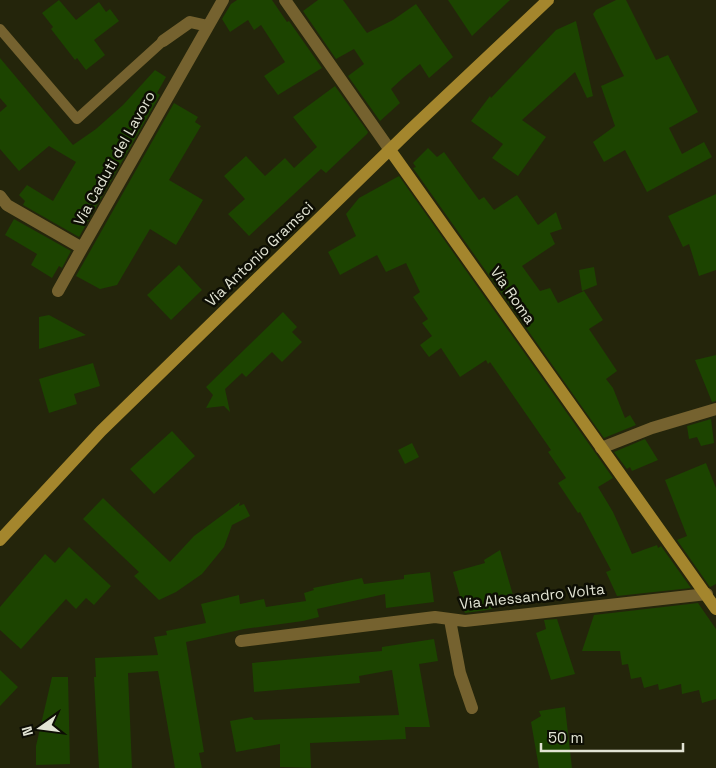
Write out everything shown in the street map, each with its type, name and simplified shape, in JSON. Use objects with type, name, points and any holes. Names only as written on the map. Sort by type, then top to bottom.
[{"type":"main road","name":"Via Antonio Gramsci","points":[[2,536],[101,431],[390,150],[548,0]]},
{"type":"main road","name":"Via Roma","points":[[390,150],[716,609]]},
{"type":"street","name":"Via Caduti del Lavoro","points":[[0,196],[7,205],[82,248],[223,0]]},
{"type":"street","name":"Via Roma","points":[[285,0],[390,150]]},
{"type":"street","points":[[163,41],[190,22],[208,26]]},
{"type":"street","points":[[58,291],[82,248]]},
{"type":"street","points":[[601,448],[652,428],[716,409]]},
{"type":"street","name":"Via Alessandro Volta","points":[[241,641],[435,617],[465,621],[706,594]]},
{"type":"street","points":[[450,620],[460,673],[472,708]]},
{"type":"lane","points":[[0,29],[77,119],[163,41]]},
{"type":"building","points":[[59,0],[76,20],[99,2],[106,12],[110,9],[119,21],[94,40],[105,55],[86,70],[77,58],[75,60],[51,29],[53,27],[42,13]]},
{"type":"building","points":[[237,0],[272,0],[322,68],[278,95],[264,76],[285,62],[261,25],[254,30],[248,20],[230,32],[222,19],[231,4]]},
{"type":"building","points":[[318,0],[343,0],[367,33],[393,20],[416,4],[453,57],[429,78],[420,64],[404,77],[391,89],[400,103],[380,121],[348,76],[364,64],[354,49],[336,59],[303,11]]},
{"type":"building","points":[[448,0],[510,0],[472,36]]},
{"type":"building","points":[[616,0],[626,0],[656,60],[668,55],[698,112],[669,128],[682,154],[704,142],[712,157],[647,192],[625,150],[604,162],[593,142],[615,126],[601,86],[624,76],[593,14],[596,10]]},
{"type":"building","points":[[576,21],[593,96],[587,98],[575,72],[522,120],[546,137],[518,176],[492,158],[503,144],[471,121],[490,96],[491,98],[556,30]]},
{"type":"building","points":[[0,58],[73,145],[96,129],[123,105],[155,70],[166,77],[157,93],[160,95],[79,237],[23,205],[25,201],[19,195],[27,185],[53,201],[76,162],[49,146],[19,171],[0,149],[0,112],[7,106],[0,98]]},
{"type":"building","points":[[335,86],[368,132],[367,134],[326,173],[321,169],[249,236],[228,214],[245,199],[224,176],[246,156],[265,176],[285,158],[294,168],[317,147],[293,117]]},
{"type":"building","points":[[174,103],[198,117],[195,122],[201,126],[169,180],[203,200],[176,245],[150,229],[117,285],[100,289],[76,276]]},
{"type":"building","points":[[428,148],[437,157],[444,152],[479,200],[484,197],[494,210],[517,195],[538,225],[556,212],[562,229],[550,233],[555,244],[522,266],[540,291],[550,288],[558,303],[584,291],[603,320],[589,329],[617,371],[606,379],[613,388],[625,418],[630,415],[636,425],[604,438],[413,168],[416,167],[413,163]]},
{"type":"building","points":[[399,176],[613,478],[598,487],[613,512],[632,554],[657,545],[658,548],[661,546],[691,588],[617,596],[606,572],[611,570],[580,512],[578,513],[558,483],[566,478],[548,452],[551,450],[490,362],[488,364],[486,360],[460,377],[441,348],[429,357],[420,345],[432,336],[422,323],[428,319],[413,297],[420,292],[406,263],[386,272],[377,255],[340,275],[328,252],[356,236],[346,214],[359,198]]},
{"type":"building","points":[[716,194],[716,270],[699,276],[689,244],[683,247],[668,216]]},
{"type":"building","points":[[14,219],[71,251],[62,268],[59,266],[52,278],[31,265],[37,254],[5,235]]},
{"type":"building","points":[[179,265],[202,290],[171,320],[147,295]]},
{"type":"building","points":[[594,267],[597,285],[582,291],[579,270]]},
{"type":"building","points":[[283,312],[297,327],[292,332],[302,342],[282,362],[272,352],[246,377],[242,373],[225,389],[230,412],[224,406],[206,408],[213,395],[206,387]]},
{"type":"building","points":[[49,315],[86,335],[39,349],[39,317]]},
{"type":"building","points":[[716,355],[716,401],[712,402],[695,360]]},
{"type":"building","points":[[93,363],[100,386],[74,394],[77,404],[49,413],[39,379]]},
{"type":"building","points":[[711,419],[714,443],[701,446],[697,437],[689,439],[687,426]]},
{"type":"building","points":[[172,431],[195,456],[154,494],[130,469]]},
{"type":"building","points":[[645,439],[658,460],[632,471],[630,467],[627,469],[614,452]]},
{"type":"building","points":[[412,443],[419,457],[405,464],[398,450]]},
{"type":"building","points":[[706,463],[716,488],[716,584],[710,587],[677,540],[687,536],[665,480]]},
{"type":"building","points":[[103,498],[170,562],[194,536],[240,502],[239,506],[244,504],[250,516],[232,525],[224,547],[202,574],[176,592],[159,600],[134,576],[139,572],[83,519]]},
{"type":"building","points":[[69,547],[111,586],[94,605],[86,598],[76,609],[66,599],[21,649],[0,630],[0,607],[45,554],[55,563]]},
{"type":"building","points":[[500,550],[515,602],[487,610],[465,613],[453,572],[485,563],[484,560]]},
{"type":"building","points":[[430,572],[434,602],[386,608],[385,594],[317,609],[319,617],[303,621],[244,629],[186,642],[204,752],[199,753],[202,768],[175,768],[158,671],[128,673],[132,768],[99,768],[94,677],[96,677],[95,658],[158,655],[154,637],[167,635],[166,631],[206,623],[201,604],[239,595],[240,604],[264,599],[266,607],[306,601],[304,593],[314,590],[313,588],[362,578],[364,584],[404,579],[404,575]]},
{"type":"building","points":[[698,603],[716,629],[716,699],[702,703],[699,690],[682,694],[681,684],[659,690],[658,684],[644,688],[641,677],[631,679],[628,664],[622,665],[620,651],[582,651],[594,615]]},
{"type":"building","points":[[557,619],[575,674],[551,680],[536,633],[546,629],[544,620]]},
{"type":"building","points":[[434,639],[438,661],[419,664],[430,727],[405,727],[406,739],[310,743],[311,768],[280,767],[280,744],[236,752],[230,721],[252,717],[254,720],[399,715],[392,670],[359,676],[360,683],[254,692],[252,663],[382,651],[382,647]]},
{"type":"building","points":[[0,670],[18,687],[0,706]]},
{"type":"building","points":[[52,677],[68,677],[70,764],[36,765],[36,746]]},
{"type":"building","points":[[565,707],[572,768],[539,768],[531,722],[541,716],[539,711]]}]
